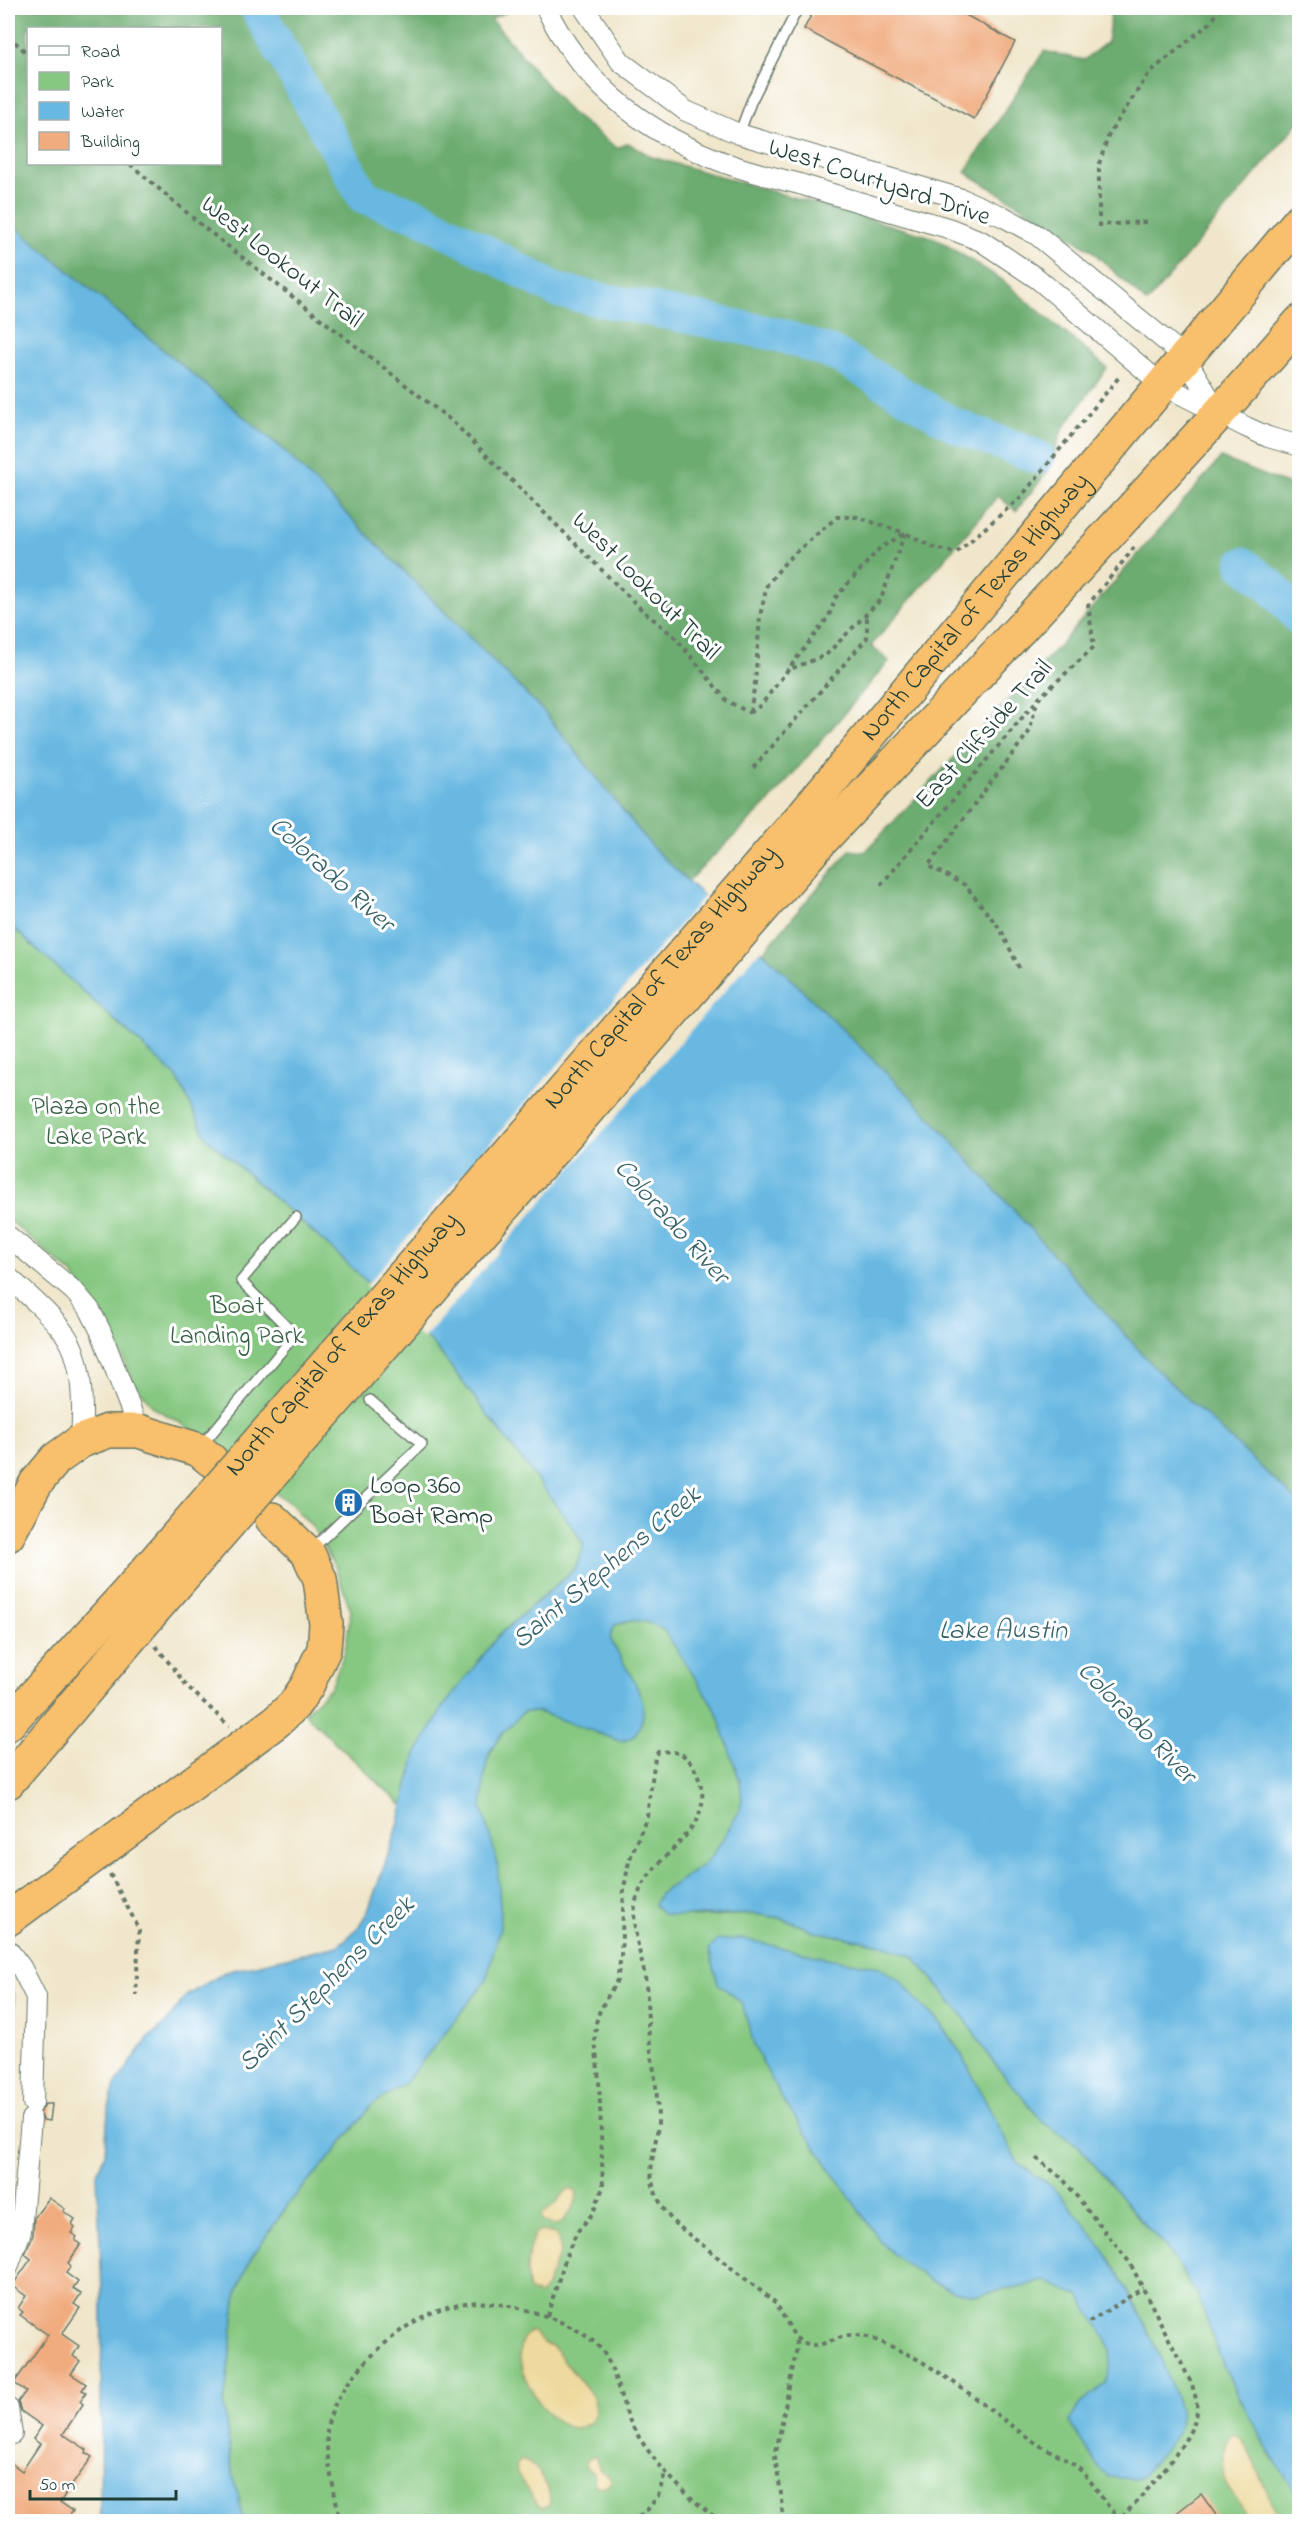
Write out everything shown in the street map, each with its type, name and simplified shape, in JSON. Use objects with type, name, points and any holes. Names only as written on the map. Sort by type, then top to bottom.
[{"type":"highway","name":"North Capital of Texas Highway","points":[[8,1782],[142,1607],[809,831],[1161,384],[1299,220]]},
{"type":"highway","name":"North Capital of Texas Highway","points":[[809,831],[1219,414],[1299,322]]},
{"type":"highway","points":[[8,1535],[36,1483],[56,1460],[81,1441],[108,1431],[139,1431],[205,1455]]},
{"type":"highway","points":[[8,1919],[246,1743],[294,1705],[307,1686],[324,1648],[326,1624],[320,1579],[308,1553],[272,1519]]},
{"type":"highway","name":"North Capital of Texas Highway","points":[[8,1724],[142,1607]]},
{"type":"street","name":"West Courtyard Drive","points":[[546,8],[557,31],[588,72],[623,108],[668,138],[729,164],[948,228],[981,241],[1038,279],[1161,384],[1219,414]]},
{"type":"street","name":"West Courtyard Drive","points":[[584,8],[621,62],[686,111],[739,134],[962,198],[1004,217],[1036,236],[1184,356],[1219,414]]},
{"type":"street","points":[[729,164],[739,134]]},
{"type":"street","points":[[1219,414],[1268,437],[1299,446]]},
{"type":"street","points":[[8,1236],[74,1291],[90,1310],[101,1332],[139,1431]]},
{"type":"street","points":[[8,1277],[50,1317],[67,1337],[80,1375],[81,1441]]},
{"type":"street","points":[[8,1950],[21,1967],[36,1998],[32,2111],[21,2231],[8,2267]]},
{"type":"street","points":[[8,2408],[12,2434]]},
{"type":"lane","points":[[739,134],[751,102],[798,8]]},
{"type":"lane","points":[[205,1455],[295,1335],[241,1281],[296,1217]]},
{"type":"lane","points":[[308,1553],[422,1444],[370,1400]]},
{"type":"path","points":[[1146,222],[1099,225],[1099,164],[1110,134],[1149,73],[1210,23],[1221,8]]},
{"type":"path","points":[[8,36],[27,53]]},
{"type":"path","name":"West Lookout Trail","points":[[131,165],[206,229],[453,422],[643,611],[675,637],[727,701],[750,713]]},
{"type":"path","points":[[750,713],[755,683],[760,616],[767,585],[788,559],[837,517],[857,517],[905,533],[935,548],[956,554],[1020,498],[1119,377]]},
{"type":"path","points":[[750,713],[760,705],[829,616],[836,597],[857,572],[880,548],[905,533]]},
{"type":"path","points":[[788,670],[826,655],[881,599],[905,533]]},
{"type":"path","name":"East Clifside Trail","points":[[881,885],[1038,699],[1094,647],[1088,605]]},
{"type":"path","points":[[753,768],[867,638],[867,613]]},
{"type":"path","points":[[1018,968],[1001,930],[965,885],[928,866],[1029,732],[1038,699]]},
{"type":"path","points":[[142,1607],[157,1648],[187,1686],[246,1743]]},
{"type":"path","points":[[547,2316],[568,2251],[578,2231],[593,2212],[603,2187],[596,2023],[600,2010],[617,1980],[621,1957],[624,1888],[629,1861],[647,1816],[655,1758],[658,1752],[675,1751],[682,1753],[691,1761],[696,1771],[704,1795],[703,1808],[688,1834],[663,1858],[645,1882],[639,1894],[634,1916],[645,1979],[656,2090],[658,2123],[652,2161],[652,2181],[658,2197],[673,2222],[776,2303],[795,2337],[797,2347],[775,2457],[783,2506],[781,2522]]},
{"type":"path","points":[[99,1852],[139,1929],[136,1995]]},
{"type":"path","points":[[795,2337],[800,2341],[816,2344],[829,2343],[849,2335],[867,2337],[894,2348],[943,2374],[1032,2441],[1056,2452],[1078,2468],[1123,2520],[1191,2432],[1197,2410],[1192,2384],[1130,2263],[1062,2178],[1036,2158]]},
{"type":"path","points":[[1089,2322],[1143,2288]]},
{"type":"path","points":[[340,2522],[327,2431],[333,2410],[363,2364],[408,2325],[444,2307],[469,2302],[547,2316],[587,2335],[605,2355],[630,2422],[650,2452],[706,2512],[723,2522]]},
{"type":"path","points":[[632,2522],[648,2509],[658,2496],[666,2471]]},
{"type":"green space","points":[[8,8],[515,8],[491,19],[570,112],[617,148],[628,143],[652,157],[935,238],[1001,279],[1107,368],[1062,430],[1049,470],[1016,511],[998,496],[871,646],[889,661],[768,803],[688,881],[653,848],[544,712],[279,446],[8,221]]},
{"type":"green space","points":[[1094,8],[1299,8],[1299,122],[1147,303],[1090,249],[965,172],[1044,51],[1084,60],[1107,42],[1111,15]]},
{"type":"green space","points":[[1221,458],[1299,489],[1299,1503],[1154,1367],[921,1107],[763,952],[850,850],[865,852],[1059,646]]},
{"type":"green space","name":"Boat Landing Park","points":[[8,923],[177,1077],[207,1138],[334,1251],[436,1347],[573,1527],[584,1545],[576,1567],[498,1636],[408,1787],[403,1806],[304,1713],[331,1687],[345,1651],[351,1611],[335,1566],[313,1528],[292,1505],[184,1425],[154,1408],[133,1381],[109,1325],[73,1275],[8,1219]]},
{"type":"green space","points":[[636,1620],[654,1624],[665,1631],[717,1710],[740,1781],[742,1799],[739,1812],[714,1853],[703,1865],[660,1894],[692,1917],[755,1914],[781,1918],[815,1931],[886,1946],[913,1956],[962,2014],[990,2058],[1043,2122],[1079,2146],[1141,2221],[1165,2246],[1198,2295],[1224,2368],[1261,2438],[1300,2499],[1299,2522],[244,2522],[231,2464],[224,2406],[237,2291],[251,2258],[289,2203],[328,2160],[372,2105],[405,2083],[480,1809],[486,1765],[499,1737],[519,1714],[532,1712],[556,1717],[625,1741],[610,1637],[615,1625]]},
{"type":"green space","points":[[8,1984],[14,1994],[13,2086],[8,2091]]},
{"type":"sand","points":[[567,2190],[574,2190],[577,2194],[572,2209],[563,2221],[554,2225],[542,2221],[541,2214],[555,2204]]},
{"type":"sand","points":[[540,2231],[556,2234],[559,2239],[560,2252],[544,2291],[539,2295],[529,2291],[527,2269],[532,2239],[535,2233]]},
{"type":"sand","points":[[530,2331],[533,2331],[543,2343],[552,2346],[593,2397],[596,2409],[591,2422],[576,2428],[563,2424],[539,2402],[523,2370],[520,2355],[522,2341]]},
{"type":"sand","points":[[1233,2434],[1241,2438],[1246,2446],[1281,2521],[1248,2521],[1244,2510],[1229,2490],[1223,2466],[1226,2444]]},
{"type":"sand","points":[[595,2456],[600,2470],[610,2477],[611,2482],[605,2486],[595,2485],[593,2473],[585,2467],[588,2459]]},
{"type":"sand","points":[[521,2460],[527,2462],[543,2478],[549,2493],[549,2506],[542,2508],[539,2506],[522,2482],[515,2466]]},
{"type":"water","name":"Lake Austin","points":[[8,221],[279,446],[544,712],[653,848],[921,1107],[1154,1367],[1299,1503],[1299,2499],[1261,2438],[1224,2368],[1198,2295],[1165,2246],[1141,2221],[1079,2146],[1043,2122],[990,2058],[962,2014],[913,1956],[886,1946],[815,1931],[781,1918],[755,1914],[678,1916],[662,1914],[654,1905],[660,1894],[703,1865],[714,1853],[739,1812],[742,1799],[740,1781],[716,1710],[665,1631],[653,1624],[635,1620],[615,1625],[610,1637],[640,1695],[643,1707],[642,1719],[637,1731],[629,1739],[617,1740],[539,1712],[523,1712],[501,1735],[490,1751],[485,1771],[482,1808],[497,1860],[500,1905],[500,1928],[486,1981],[405,2083],[372,2105],[328,2160],[289,2203],[251,2258],[237,2291],[224,2406],[231,2464],[244,2521],[100,2521],[102,2292],[97,2174],[105,2154],[108,2111],[115,2085],[147,2040],[166,2023],[186,1996],[225,1972],[338,1946],[357,1929],[368,1911],[396,1833],[416,1754],[444,1706],[498,1636],[576,1568],[584,1545],[573,1527],[436,1347],[334,1251],[207,1138],[177,1077],[8,923]]},
{"type":"water","points":[[744,1939],[879,1967],[900,1980],[923,2007],[936,2018],[962,2055],[1017,2161],[1057,2192],[1091,2232],[1133,2300],[1156,2348],[1177,2399],[1180,2422],[1173,2439],[1142,2476],[1136,2479],[1108,2477],[1092,2458],[1069,2422],[1079,2405],[1106,2383],[1111,2365],[1110,2349],[1104,2335],[1080,2296],[1045,2281],[979,2295],[955,2292],[931,2281],[895,2256],[880,2241],[781,2097],[755,2048],[742,2003],[718,1983],[709,1949],[718,1940]]},
{"type":"pier","points":[[706,894],[763,947],[423,1339],[366,1286]]},
{"type":"building","points":[[815,8],[953,8],[1015,42],[974,119],[804,29]]},
{"type":"building","points":[[45,2104],[52,2104],[50,2121],[43,2120],[40,2112]]},
{"type":"building","points":[[49,2198],[75,2219],[72,2224],[75,2227],[71,2233],[81,2244],[68,2263],[71,2266],[66,2273],[78,2282],[73,2289],[81,2294],[74,2304],[80,2308],[62,2334],[79,2346],[73,2356],[80,2361],[71,2374],[86,2384],[82,2390],[86,2392],[80,2401],[83,2404],[63,2434],[87,2450],[86,2453],[92,2457],[60,2502],[73,2511],[65,2522],[8,2522],[8,2461],[22,2471],[40,2444],[33,2439],[42,2426],[21,2411],[18,2402],[26,2391],[14,2383],[48,2335],[20,2315],[23,2312],[18,2308],[26,2296],[12,2286],[31,2259],[25,2254],[33,2235],[34,2218]]},
{"type":"building","points":[[1201,2494],[1221,2522],[1165,2522]]},
{"type":"waterway","points":[[257,8],[364,197],[419,216],[558,291],[780,335],[837,355],[956,426],[1038,457]]},
{"type":"waterway","points":[[1243,564],[1270,585],[1300,619]]},
{"type":"place","name":"Loop 360 Boat Ramp","points":[[349,1502]]},
{"type":"water label","name":"Colorado River","points":[[331,875]]},
{"type":"water label","name":"Colorado River","points":[[671,1222]]},
{"type":"water label","name":"Saint Stephens Creek","points":[[607,1568]]},
{"type":"water label","name":"Colorado River","points":[[1136,1723]]},
{"type":"water label","name":"Saint Stephens Creek","points":[[327,1985]]},
{"type":"park label","name":"Plaza on the Lake Park","points":[[96,1123]]}]
